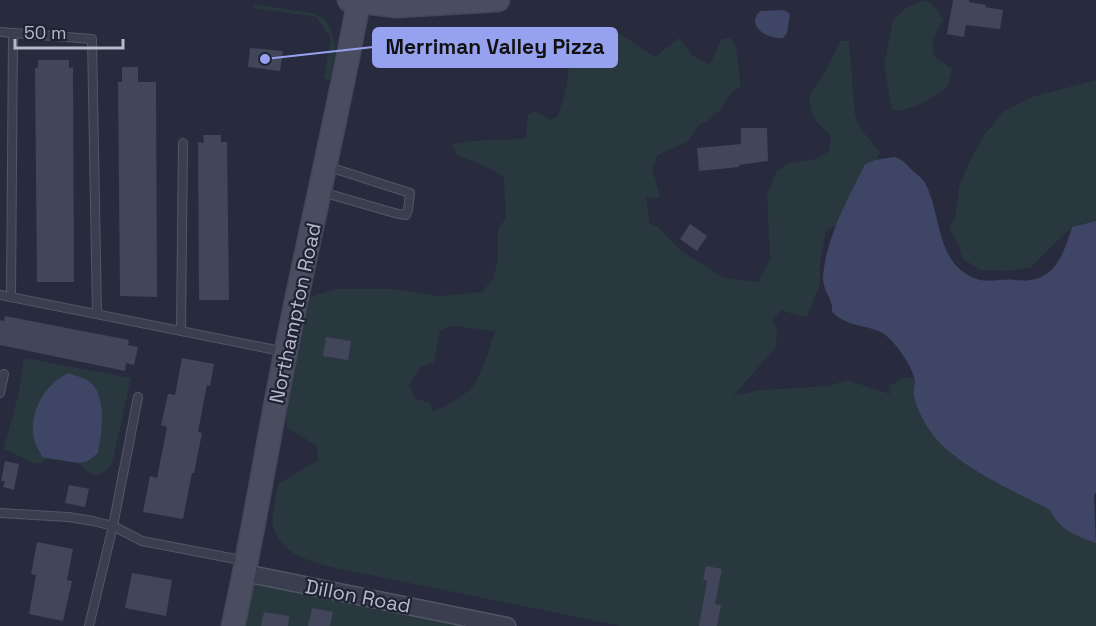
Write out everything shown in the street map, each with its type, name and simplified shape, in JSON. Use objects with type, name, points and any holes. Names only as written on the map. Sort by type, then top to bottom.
[{"type":"street","points":[[355,0],[396,6],[498,0]]},
{"type":"street","name":"Northampton Road","points":[[233,626],[286,352],[326,166],[355,0]]},
{"type":"street","name":"Dillon Road","points":[[246,567],[507,626]]},
{"type":"lane","points":[[0,32],[92,39],[97,314]]},
{"type":"lane","points":[[11,297],[13,33]]},
{"type":"lane","points":[[181,331],[183,143]]},
{"type":"lane","points":[[320,192],[398,214],[406,215],[408,210],[410,193],[326,166]]},
{"type":"lane","points":[[0,295],[286,352]]},
{"type":"lane","points":[[0,393],[3,374]]},
{"type":"lane","points":[[88,626],[113,526],[138,397]]},
{"type":"lane","points":[[0,513],[68,517],[113,526],[142,541],[246,567]]},
{"type":"shaded area","points":[[926,0],[936,8],[943,20],[934,37],[933,51],[934,56],[952,69],[947,87],[914,107],[892,110],[884,65],[893,20],[907,7]]},
{"type":"shaded area","points":[[253,4],[311,13],[324,18],[329,25],[336,46],[330,80],[324,77],[331,38],[316,17],[253,8]]},
{"type":"shaded area","points":[[566,26],[587,43],[616,31],[655,57],[679,38],[693,56],[710,64],[721,40],[730,39],[733,42],[737,53],[741,86],[731,93],[721,109],[709,120],[699,125],[687,142],[658,155],[652,168],[660,197],[646,198],[650,224],[658,227],[680,250],[724,278],[758,282],[770,259],[767,194],[777,171],[789,163],[816,159],[829,151],[831,136],[814,118],[809,96],[825,72],[840,41],[849,41],[855,115],[860,128],[880,152],[876,160],[865,164],[837,225],[826,230],[820,263],[820,284],[807,316],[781,310],[772,320],[777,332],[776,347],[733,396],[760,390],[829,386],[847,380],[890,394],[890,386],[902,378],[915,378],[914,396],[954,456],[1050,510],[1063,528],[1096,543],[1096,626],[621,626],[330,567],[313,562],[287,549],[276,534],[273,525],[278,484],[318,460],[317,446],[286,427],[288,398],[310,297],[337,289],[394,289],[438,296],[482,292],[493,279],[498,258],[498,229],[506,218],[504,178],[491,169],[457,155],[452,144],[526,138],[528,114],[535,111],[549,120],[558,116],[568,75],[565,45],[560,35]],"holes":[[[454,326],[495,331],[482,370],[466,392],[453,402],[433,411],[430,403],[414,398],[409,385],[421,367],[434,362],[440,330]]]},
{"type":"shaded area","points":[[1096,80],[1096,221],[1072,227],[1031,267],[1011,271],[980,270],[962,258],[957,242],[949,229],[956,214],[959,187],[984,135],[1004,111],[1032,97]]},
{"type":"shaded area","points":[[24,358],[131,378],[112,464],[103,473],[91,474],[78,463],[47,459],[41,464],[31,462],[4,449],[19,391]]},
{"type":"shaded area","points":[[245,573],[507,626],[233,626]]},
{"type":"water","points":[[784,10],[790,14],[787,33],[783,38],[771,37],[757,27],[755,22],[760,11]]},
{"type":"water","points":[[894,157],[904,162],[925,183],[941,236],[952,261],[961,271],[979,280],[1039,278],[1054,267],[1060,258],[1072,227],[1096,221],[1096,492],[1094,496],[1096,543],[1069,531],[1058,523],[1050,510],[980,473],[947,449],[934,436],[921,415],[914,393],[914,377],[897,346],[883,333],[846,322],[832,312],[823,277],[833,233],[865,164]]},
{"type":"water","points":[[69,373],[84,378],[96,389],[102,416],[98,453],[88,461],[78,463],[42,457],[33,429],[40,400],[53,384]]},
{"type":"building","points":[[953,0],[969,0],[969,2],[986,5],[985,7],[1003,10],[1000,29],[966,25],[964,37],[947,34]]},
{"type":"building","points":[[250,48],[283,51],[280,71],[248,67]]},
{"type":"building","points":[[38,60],[69,60],[69,68],[73,67],[74,282],[37,282],[35,68],[38,68]]},
{"type":"building","points":[[122,67],[138,67],[138,82],[156,82],[157,297],[120,296],[118,82],[122,82]]},
{"type":"building","points":[[741,128],[767,128],[768,161],[699,171],[697,148],[741,144]]},
{"type":"building","points":[[203,135],[221,135],[221,142],[227,142],[229,300],[199,300],[198,142],[204,143]]},
{"type":"building","points":[[690,224],[707,236],[697,251],[680,239]]},
{"type":"building","points":[[5,316],[129,340],[128,345],[138,347],[134,365],[126,363],[125,371],[0,345],[0,320],[4,321]]},
{"type":"building","points":[[326,337],[351,341],[348,360],[323,356]]},
{"type":"building","points":[[182,358],[214,364],[210,386],[207,385],[198,432],[202,433],[183,519],[143,512],[150,476],[157,478],[167,427],[161,425],[168,394],[175,395]]},
{"type":"building","points":[[5,461],[19,464],[14,490],[3,487],[5,481],[1,481]]},
{"type":"building","points":[[69,485],[89,489],[85,507],[65,503]]},
{"type":"building","points":[[37,542],[73,549],[67,580],[72,581],[63,621],[29,614],[36,575],[31,574]]},
{"type":"building","points":[[706,566],[722,569],[715,604],[721,605],[717,626],[699,626],[707,581],[703,580]]},
{"type":"building","points":[[132,573],[172,580],[166,616],[125,608]]},
{"type":"building","points":[[312,608],[333,612],[330,626],[308,626]]},
{"type":"building","points":[[264,612],[289,616],[288,626],[261,626]]},
{"type":"place","name":"Merriman Valley Pizza","points":[[265,59]]}]
